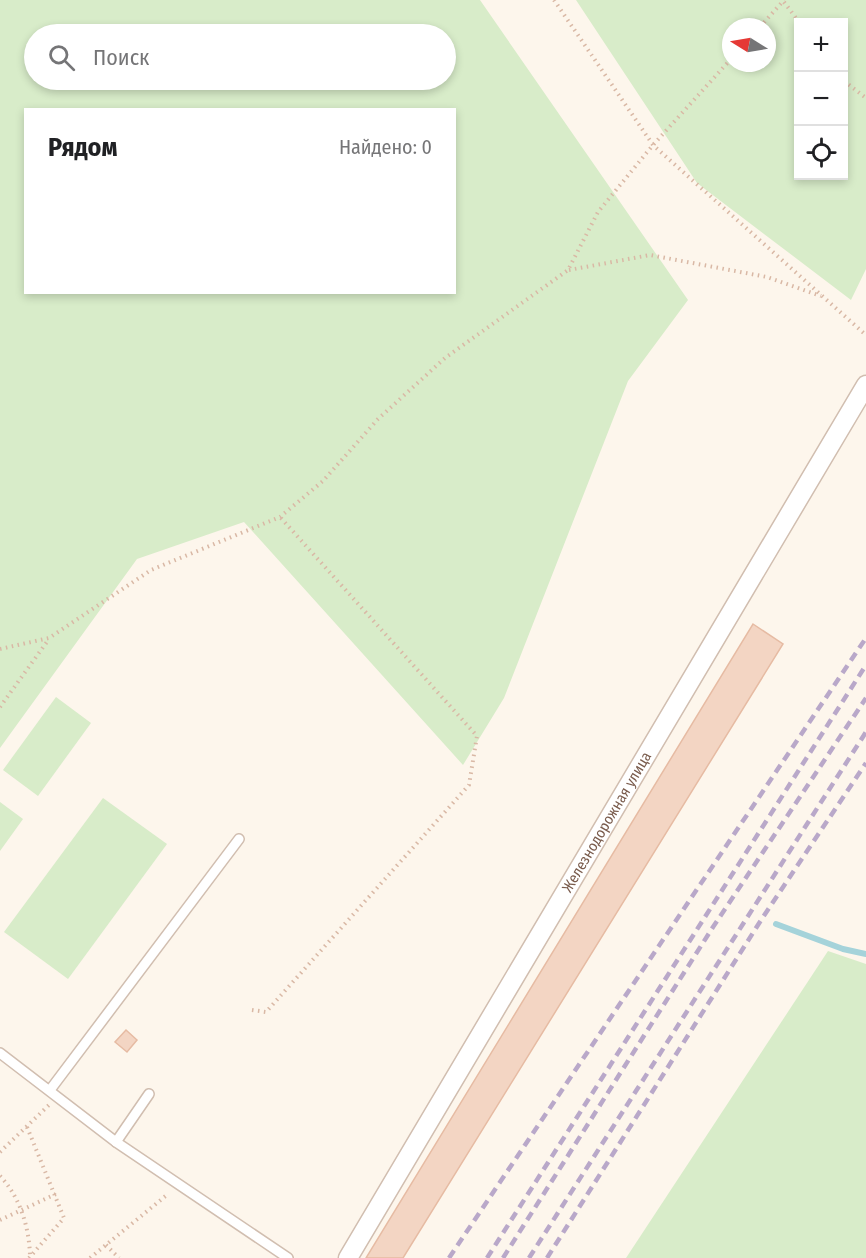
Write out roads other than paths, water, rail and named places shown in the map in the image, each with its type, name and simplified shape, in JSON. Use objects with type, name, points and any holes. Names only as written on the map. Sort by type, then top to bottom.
[{"type":"street","name":"Железнодорожная улица","points":[[348,1258],[866,385]]},
{"type":"lane","points":[[50,1090],[239,839]]},
{"type":"lane","points":[[0,1053],[116,1142],[288,1258]]},
{"type":"lane","points":[[116,1142],[149,1094]]},
{"type":"waterway","points":[[776,924],[843,949],[866,954]]},
{"type":"railway","points":[[449,1258],[866,638]]},
{"type":"railway","points":[[487,1258],[866,665]]},
{"type":"railway","points":[[503,1258],[713,927],[866,698]]},
{"type":"railway","points":[[529,1258],[866,732]]},
{"type":"railway","points":[[547,1258],[763,917],[866,763]]}]
